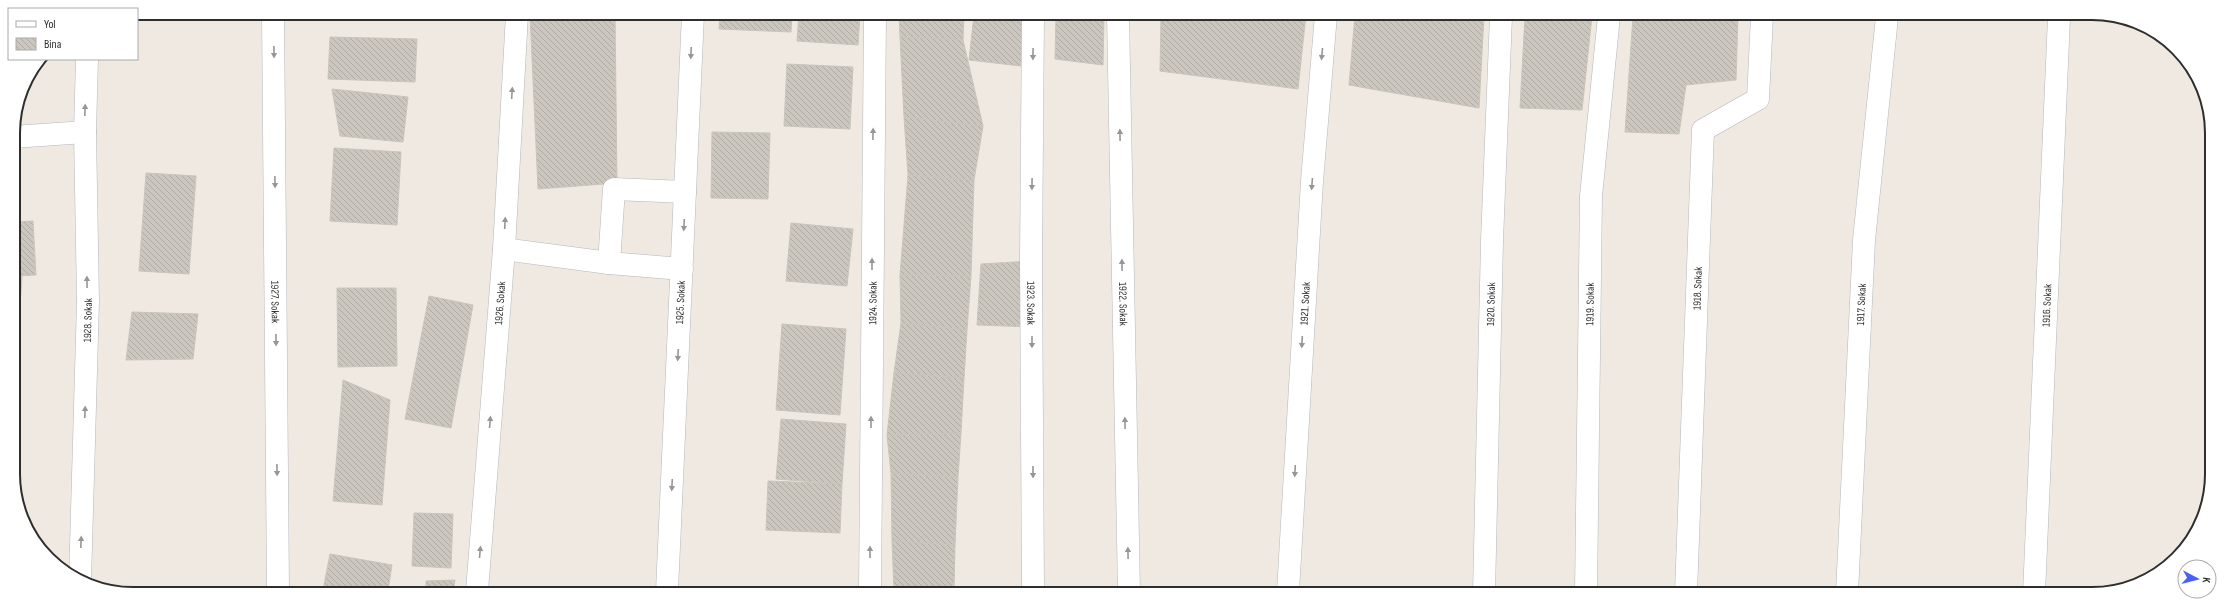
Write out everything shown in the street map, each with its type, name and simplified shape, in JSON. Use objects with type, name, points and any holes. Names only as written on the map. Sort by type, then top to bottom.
[{"type":"street","name":"1927. Sokak","points":[[273,20],[278,587]]},
{"type":"street","name":"1926. Sokak","points":[[477,587],[504,249],[517,20]]},
{"type":"street","name":"1925. Sokak","points":[[667,587],[693,20]]},
{"type":"street","name":"1924. Sokak","points":[[870,587],[875,20]]},
{"type":"street","name":"1923. Sokak","points":[[1033,20],[1031,261],[1034,587]]},
{"type":"street","name":"1922. Sokak","points":[[1118,20],[1129,587]]},
{"type":"street","name":"1921. Sokak","points":[[1288,587],[1312,181],[1326,20]]},
{"type":"street","name":"1920. Sokak","points":[[1484,587],[1492,241],[1501,20]]},
{"type":"street","name":"1919. Sokak","points":[[1586,587],[1591,196],[1609,20]]},
{"type":"street","name":"1918. Sokak","points":[[1686,587],[1703,130],[1758,99],[1762,20]]},
{"type":"street","name":"1917. Sokak","points":[[1847,587],[1864,240],[1887,20]]},
{"type":"street","name":"1916. Sokak","points":[[2034,587],[2059,20]]},
{"type":"street","name":"1928. Sokak","points":[[80,574],[88,301],[85,132],[87,60]]},
{"type":"street","points":[[20,137],[85,132]]},
{"type":"street","points":[[609,263],[614,189],[685,192]]},
{"type":"street","points":[[504,249],[609,263],[682,269]]},
{"type":"building","points":[[530,20],[615,20],[617,183],[538,189]]},
{"type":"building","points":[[720,20],[792,20],[791,32],[719,29]]},
{"type":"building","points":[[799,20],[860,20],[858,45],[797,41]]},
{"type":"building","points":[[899,20],[964,20],[963,40],[900,37]]},
{"type":"building","points":[[973,20],[1026,20],[1021,66],[969,60]]},
{"type":"building","points":[[1056,20],[1104,20],[1103,65],[1055,59]]},
{"type":"building","points":[[1161,20],[1305,20],[1298,89],[1160,71]]},
{"type":"building","points":[[1355,20],[1484,20],[1479,108],[1349,85]]},
{"type":"building","points":[[1525,20],[1592,20],[1582,110],[1520,108]]},
{"type":"building","points":[[1633,20],[1738,20],[1736,80],[1686,85],[1679,134],[1625,132]]},
{"type":"building","points":[[330,37],[417,39],[415,82],[328,79]]},
{"type":"building","points":[[900,37],[963,40],[983,126],[904,117]]},
{"type":"building","points":[[787,64],[853,67],[850,129],[784,126]]},
{"type":"building","points":[[332,89],[408,97],[403,142],[340,136]]},
{"type":"building","points":[[904,117],[983,126],[974,180],[908,175]]},
{"type":"building","points":[[712,132],[770,133],[768,199],[711,198]]},
{"type":"building","points":[[334,148],[401,152],[397,225],[330,221]]},
{"type":"building","points":[[146,173],[196,176],[189,274],[139,271]]},
{"type":"building","points":[[908,175],[974,180],[971,276],[900,275]]},
{"type":"building","points":[[33,221],[36,275],[20,276],[20,222]]},
{"type":"building","points":[[791,223],[853,229],[847,286],[786,281]]},
{"type":"building","points":[[1031,261],[1032,327],[977,325],[981,264]]},
{"type":"building","points":[[20,275],[22,275],[20,308]]},
{"type":"building","points":[[900,275],[971,276],[967,330],[901,323]]},
{"type":"building","points":[[337,288],[396,288],[397,366],[338,367]]},
{"type":"building","points":[[429,296],[473,305],[451,428],[405,419]]},
{"type":"building","points":[[132,312],[198,314],[193,359],[126,360]]},
{"type":"building","points":[[901,323],[967,330],[964,378],[894,373]]},
{"type":"building","points":[[782,324],[846,329],[840,415],[776,410]]},
{"type":"building","points":[[894,373],[964,378],[961,433],[887,435]]},
{"type":"building","points":[[343,380],[390,400],[382,505],[333,501]]},
{"type":"building","points":[[781,419],[846,424],[842,484],[776,479]]},
{"type":"building","points":[[961,433],[958,477],[891,473],[887,435]]},
{"type":"building","points":[[891,473],[958,477],[955,545],[892,541]]},
{"type":"building","points":[[768,481],[842,484],[840,533],[766,530]]},
{"type":"building","points":[[414,513],[453,514],[451,568],[412,566]]},
{"type":"building","points":[[892,541],[955,545],[954,587],[894,587]]},
{"type":"building","points":[[330,554],[392,565],[388,587],[324,587]]},
{"type":"building","points":[[455,580],[454,587],[426,587],[426,581]]}]
